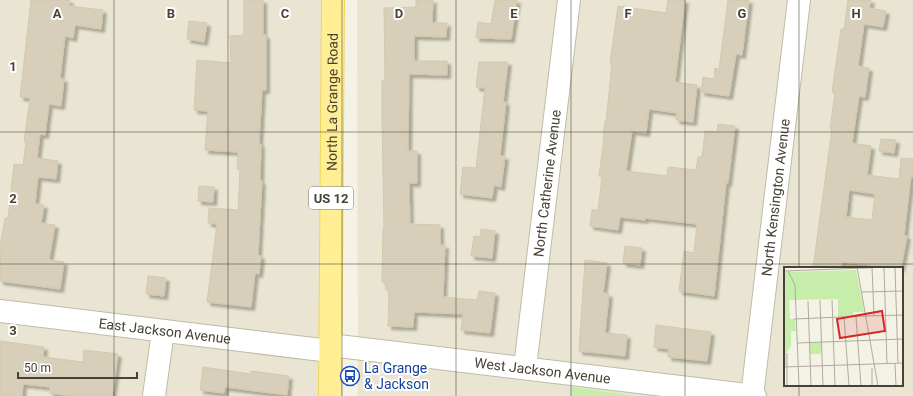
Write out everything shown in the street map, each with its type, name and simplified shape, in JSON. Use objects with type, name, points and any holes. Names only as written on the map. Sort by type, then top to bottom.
[{"type":"main road","name":"North La Grange Road","points":[[330,396],[333,0]]},
{"type":"street","name":"North Catherine Avenue","points":[[524,367],[569,0]]},
{"type":"street","name":"North Kensington Avenue","points":[[754,396],[799,0]]},
{"type":"street","name":"East Jackson Avenue","points":[[0,311],[163,331],[330,348]]},
{"type":"street","points":[[154,396],[163,331]]},
{"type":"street","name":"West Jackson Avenue","points":[[330,348],[524,367],[754,396]]},
{"type":"shaded area","points":[[0,0],[327,0],[326,396],[0,396]]},
{"type":"shaded area","points":[[357,0],[913,0],[913,396],[637,396],[573,387],[571,396],[358,396]]},
{"type":"green space","points":[[572,387],[637,396],[571,396]]},
{"type":"building","points":[[31,0],[70,0],[69,6],[103,10],[101,29],[75,25],[73,38],[65,36],[60,78],[64,79],[61,106],[49,104],[45,135],[40,134],[37,158],[58,161],[56,179],[38,177],[35,204],[44,205],[41,223],[55,225],[49,260],[64,262],[60,289],[0,281],[1,241],[5,218],[8,218],[14,164],[23,165],[26,142],[24,142],[30,98],[20,97]]},
{"type":"building","points":[[244,0],[263,0],[263,35],[266,35],[266,90],[262,90],[259,144],[261,144],[260,181],[262,181],[258,255],[261,256],[259,274],[255,273],[251,307],[207,302],[217,224],[208,223],[209,208],[238,210],[240,169],[237,169],[238,152],[205,150],[208,111],[194,110],[197,60],[231,63],[230,36],[244,35]]},
{"type":"building","points":[[416,0],[433,0],[432,23],[447,23],[446,37],[414,36],[414,61],[447,61],[447,75],[409,74],[408,151],[417,151],[417,183],[409,183],[410,224],[440,225],[440,245],[445,245],[443,297],[477,300],[479,291],[495,293],[490,333],[461,330],[463,314],[414,312],[413,327],[388,326],[389,290],[386,290],[386,282],[382,282],[384,229],[382,81],[385,81],[384,8],[416,7]]},
{"type":"building","points":[[495,0],[517,0],[511,39],[476,38],[478,22],[491,24]]},
{"type":"building","points":[[668,0],[685,0],[675,82],[697,85],[693,122],[676,120],[677,113],[649,109],[646,133],[632,131],[626,171],[667,176],[668,167],[696,170],[698,157],[702,157],[705,131],[717,132],[718,124],[735,126],[728,183],[726,183],[714,296],[679,291],[684,251],[694,253],[697,224],[645,218],[645,220],[620,217],[618,230],[590,226],[592,210],[598,210],[602,177],[599,176],[612,63],[610,63],[618,6],[666,13]]},
{"type":"building","points":[[728,0],[749,0],[742,55],[736,54],[729,96],[701,92],[703,77],[714,79],[715,68],[719,69]]},
{"type":"building","points":[[848,0],[871,0],[869,8],[886,11],[883,27],[864,24],[858,66],[869,68],[865,97],[859,96],[852,143],[871,146],[867,175],[899,179],[901,158],[913,159],[913,177],[911,176],[904,235],[907,236],[901,267],[842,262],[841,267],[813,267],[832,129],[830,129],[835,93],[832,92],[841,29],[844,29]],"holes":[[[849,190],[875,194],[872,220],[846,217]]]},
{"type":"building","points":[[189,21],[207,23],[204,42],[187,39]]},
{"type":"building","points":[[479,62],[508,62],[503,102],[506,102],[500,156],[505,156],[501,187],[494,185],[492,198],[460,194],[463,167],[476,168],[485,88],[476,87]]},
{"type":"building","points":[[881,139],[896,140],[894,153],[879,151]]},
{"type":"building","points":[[199,186],[214,187],[213,202],[198,201]]},
{"type":"building","points":[[481,229],[495,231],[492,258],[471,256],[474,236],[480,237]]},
{"type":"building","points":[[625,246],[642,248],[640,265],[623,263]]},
{"type":"building","points":[[585,260],[607,263],[603,293],[609,294],[605,333],[627,335],[625,356],[579,351]]},
{"type":"building","points":[[148,276],[166,278],[164,296],[146,294]]},
{"type":"building","points":[[656,325],[711,332],[707,361],[668,357],[669,349],[654,347]]},
{"type":"building","points":[[0,341],[44,347],[43,357],[83,362],[84,350],[118,354],[112,396],[72,396],[50,393],[50,387],[23,384],[22,396],[0,396]]},
{"type":"building","points":[[203,367],[251,374],[251,371],[289,376],[287,395],[225,387],[224,393],[200,390]]},
{"type":"place","name":"La Grange & Jackson","points":[[350,376]]}]
